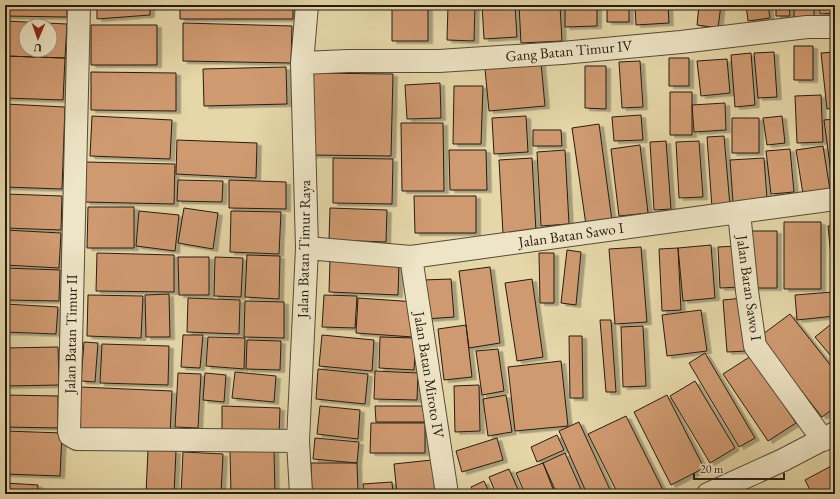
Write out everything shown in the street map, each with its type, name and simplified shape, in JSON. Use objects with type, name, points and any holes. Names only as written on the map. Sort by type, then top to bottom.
[{"type":"street","name":"Jalan Batan Timur II","points":[[79,5],[70,435],[77,439],[298,440]]},
{"type":"street","name":"Jalan Batan Timur Raya","points":[[301,494],[298,440],[307,248],[302,64],[307,5]]},
{"type":"street","name":"Gang Batan Timur IV","points":[[302,64],[348,61],[439,61],[562,53],[682,42],[807,27],[835,27]]},
{"type":"street","name":"Jalan Batan Sawo I","points":[[307,248],[411,257],[835,199]]},
{"type":"street","name":"Jalan Baran Sawo I","points":[[739,212],[746,291],[755,346],[829,436]]},
{"type":"street","name":"Jalan Batan Miroto IV","points":[[411,257],[447,494]]},
{"type":"street","points":[[708,494],[783,460],[829,436]]},
{"type":"building","points":[[5,5],[67,5],[67,17],[5,16]]},
{"type":"building","points":[[97,5],[150,5],[150,15],[97,19]]},
{"type":"building","points":[[180,5],[293,5],[293,19],[180,19]]},
{"type":"building","points":[[392,5],[428,5],[428,41],[392,41]]},
{"type":"building","points":[[448,5],[475,5],[474,41],[447,40]]},
{"type":"building","points":[[482,5],[515,5],[517,37],[484,39]]},
{"type":"building","points":[[519,5],[560,5],[562,41],[521,43]]},
{"type":"building","points":[[565,5],[597,5],[597,26],[565,27]]},
{"type":"building","points":[[607,5],[629,5],[629,22],[607,22]]},
{"type":"building","points":[[635,5],[668,5],[669,23],[636,25]]},
{"type":"building","points":[[699,5],[721,5],[718,28],[697,25]]},
{"type":"building","points":[[746,5],[768,5],[770,18],[748,21]]},
{"type":"building","points":[[776,5],[789,5],[790,16],[776,16]]},
{"type":"building","points":[[794,5],[814,5],[814,18],[794,18]]},
{"type":"building","points":[[819,5],[835,5],[835,13],[820,14]]},
{"type":"building","points":[[5,21],[18,22],[18,56],[5,56]]},
{"type":"building","points":[[183,23],[292,26],[291,63],[183,61]]},
{"type":"building","points":[[58,24],[67,24],[65,58],[58,58]]},
{"type":"building","points":[[91,25],[157,25],[157,65],[91,65]]},
{"type":"building","points":[[794,46],[813,46],[813,80],[794,80]]},
{"type":"building","points":[[774,52],[777,97],[758,98],[754,53]]},
{"type":"building","points":[[835,52],[835,108],[827,109],[821,53]]},
{"type":"building","points":[[751,53],[755,105],[735,107],[731,55]]},
{"type":"building","points":[[5,56],[18,56],[18,58],[65,58],[63,100],[5,98]]},
{"type":"building","points":[[669,58],[689,58],[689,86],[669,86]]},
{"type":"building","points":[[727,59],[730,93],[701,96],[697,61]]},
{"type":"building","points":[[640,61],[643,107],[622,108],[619,62]]},
{"type":"building","points":[[541,63],[545,106],[489,111],[485,69]]},
{"type":"building","points":[[585,66],[606,66],[606,109],[585,108]]},
{"type":"building","points":[[286,67],[287,104],[204,106],[203,69]]},
{"type":"building","points":[[91,72],[176,73],[176,111],[91,110]]},
{"type":"building","points":[[311,73],[393,74],[391,156],[310,155]]},
{"type":"building","points":[[440,83],[441,118],[407,119],[405,85]]},
{"type":"building","points":[[454,86],[483,86],[481,144],[453,144]]},
{"type":"building","points":[[670,92],[692,92],[692,135],[670,135]]},
{"type":"building","points":[[821,95],[823,142],[797,143],[795,96]]},
{"type":"building","points":[[725,103],[726,130],[694,132],[692,105]]},
{"type":"building","points":[[5,104],[65,107],[62,189],[5,187]]},
{"type":"building","points":[[641,115],[643,140],[614,141],[612,117]]},
{"type":"building","points":[[92,116],[172,120],[170,159],[90,156]]},
{"type":"building","points":[[526,116],[528,152],[494,154],[492,118]]},
{"type":"building","points":[[782,116],[785,143],[767,145],[763,118]]},
{"type":"building","points":[[732,118],[759,118],[759,153],[732,153]]},
{"type":"building","points":[[835,119],[835,187],[833,188],[824,120]]},
{"type":"building","points":[[401,123],[443,123],[444,191],[402,191]]},
{"type":"building","points":[[599,124],[612,221],[586,225],[572,128]]},
{"type":"building","points":[[533,130],[561,130],[562,146],[533,146]]},
{"type":"building","points":[[724,136],[730,206],[712,208],[707,137]]},
{"type":"building","points":[[177,140],[257,143],[256,178],[176,174]]},
{"type":"building","points":[[666,141],[671,209],[654,210],[650,142]]},
{"type":"building","points":[[699,141],[703,197],[679,198],[676,142]]},
{"type":"building","points":[[640,145],[648,213],[619,216],[611,149]]},
{"type":"building","points":[[823,146],[830,190],[803,194],[796,150]]},
{"type":"building","points":[[790,149],[794,192],[771,194],[766,151]]},
{"type":"building","points":[[449,150],[486,150],[487,190],[450,190]]},
{"type":"building","points":[[565,150],[569,224],[541,226],[537,152]]},
{"type":"building","points":[[333,158],[393,159],[392,204],[333,203]]},
{"type":"building","points":[[532,158],[536,232],[503,234],[499,160]]},
{"type":"building","points":[[764,158],[767,199],[733,202],[730,160]]},
{"type":"building","points":[[86,162],[175,164],[174,204],[85,202]]},
{"type":"building","points":[[178,180],[223,181],[222,202],[177,201]]},
{"type":"building","points":[[229,180],[286,182],[286,209],[229,208]]},
{"type":"building","points":[[5,194],[62,196],[61,230],[5,228]]},
{"type":"building","points":[[414,196],[476,196],[476,233],[415,233]]},
{"type":"building","points":[[88,207],[134,207],[134,248],[87,248]]},
{"type":"building","points":[[184,208],[218,213],[213,249],[178,243]]},
{"type":"building","points":[[330,208],[387,210],[386,242],[329,240]]},
{"type":"building","points":[[139,211],[179,215],[175,251],[136,246]]},
{"type":"building","points":[[231,211],[281,212],[279,254],[230,252]]},
{"type":"building","points":[[784,222],[821,222],[821,289],[784,289]]},
{"type":"building","points":[[835,225],[835,288],[834,288],[828,226]]},
{"type":"building","points":[[5,230],[61,233],[59,268],[5,265]]},
{"type":"building","points":[[750,231],[777,231],[777,288],[750,288]]},
{"type":"building","points":[[711,245],[715,298],[683,301],[678,248]]},
{"type":"building","points":[[738,246],[740,287],[720,288],[718,247]]},
{"type":"building","points":[[641,247],[647,322],[615,324],[609,249]]},
{"type":"building","points":[[678,248],[681,310],[662,311],[659,249]]},
{"type":"building","points":[[567,250],[581,252],[576,305],[561,303]]},
{"type":"building","points":[[97,253],[174,255],[174,292],[96,291]]},
{"type":"building","points":[[539,253],[554,253],[554,303],[540,303]]},
{"type":"building","points":[[247,255],[280,256],[279,299],[245,297]]},
{"type":"building","points":[[178,257],[209,257],[209,295],[179,295]]},
{"type":"building","points":[[215,257],[243,258],[241,297],[214,296]]},
{"type":"building","points":[[330,260],[399,262],[398,295],[329,292]]},
{"type":"building","points":[[490,267],[500,343],[469,348],[459,271]]},
{"type":"building","points":[[5,268],[60,270],[59,301],[5,300]]},
{"type":"building","points":[[451,279],[454,317],[426,319],[423,280]]},
{"type":"building","points":[[532,279],[543,357],[517,361],[505,283]]},
{"type":"building","points":[[833,292],[835,316],[797,320],[795,295]]},
{"type":"building","points":[[169,294],[170,337],[146,337],[145,295]]},
{"type":"building","points":[[88,295],[143,296],[141,338],[87,336]]},
{"type":"building","points":[[324,295],[357,296],[355,328],[322,327]]},
{"type":"building","points":[[188,298],[240,300],[239,334],[187,332]]},
{"type":"building","points":[[358,298],[416,302],[413,337],[356,333]]},
{"type":"building","points":[[743,298],[746,351],[727,352],[723,300]]},
{"type":"building","points":[[245,301],[284,302],[284,338],[244,337]]},
{"type":"building","points":[[5,304],[58,307],[56,334],[5,332]]},
{"type":"building","points":[[701,310],[707,351],[667,356],[662,315]]},
{"type":"building","points":[[790,314],[835,371],[835,407],[822,417],[759,337]]},
{"type":"building","points":[[600,320],[611,320],[616,392],[606,392]]},
{"type":"building","points":[[835,321],[835,361],[815,337]]},
{"type":"building","points":[[466,325],[472,377],[444,380],[438,329]]},
{"type":"building","points":[[643,326],[646,386],[623,387],[621,327]]},
{"type":"building","points":[[183,335],[203,335],[200,368],[181,367]]},
{"type":"building","points":[[322,335],[374,340],[372,371],[319,366]]},
{"type":"building","points":[[569,336],[582,336],[583,398],[570,398]]},
{"type":"building","points":[[208,337],[245,338],[244,369],[206,366]]},
{"type":"building","points":[[380,337],[416,338],[414,370],[379,368]]},
{"type":"building","points":[[247,340],[281,341],[280,370],[246,369]]},
{"type":"building","points":[[84,342],[98,343],[95,382],[81,381]]},
{"type":"building","points":[[102,344],[169,346],[168,385],[100,383]]},
{"type":"building","points":[[58,347],[59,385],[5,386],[5,348]]},
{"type":"building","points":[[498,349],[504,391],[482,395],[476,351]]},
{"type":"building","points":[[705,353],[755,438],[739,447],[689,363]]},
{"type":"building","points":[[751,356],[796,423],[768,441],[723,374]]},
{"type":"building","points":[[561,361],[568,426],[515,431],[508,367]]},
{"type":"building","points":[[318,369],[368,374],[365,404],[316,399]]},
{"type":"building","points":[[375,371],[418,373],[417,400],[374,399]]},
{"type":"building","points":[[235,372],[276,376],[274,402],[232,398]]},
{"type":"building","points":[[178,373],[201,374],[198,428],[175,427]]},
{"type":"building","points":[[205,373],[226,375],[224,402],[203,400]]},
{"type":"building","points":[[695,381],[735,448],[710,463],[670,396]]},
{"type":"building","points":[[479,385],[480,431],[455,432],[454,386]]},
{"type":"building","points":[[81,387],[172,391],[170,436],[78,432]]},
{"type":"building","points":[[5,395],[58,396],[58,428],[5,427]]},
{"type":"building","points":[[506,395],[512,432],[488,436],[483,399]]},
{"type":"building","points":[[667,395],[704,468],[671,485],[634,412]]},
{"type":"building","points":[[222,406],[280,408],[279,436],[222,435]]},
{"type":"building","points":[[320,406],[360,410],[358,439],[317,434]]},
{"type":"building","points":[[375,406],[424,406],[425,422],[376,422]]},
{"type":"building","points":[[626,416],[665,494],[618,494],[588,434]]},
{"type":"building","points":[[579,422],[612,494],[587,494],[559,431]]},
{"type":"building","points":[[371,423],[425,423],[425,453],[370,453]]},
{"type":"building","points":[[5,431],[62,433],[60,476],[5,474]]},
{"type":"building","points":[[557,435],[564,450],[537,462],[531,447]]},
{"type":"building","points":[[315,438],[359,442],[357,463],[313,459]]},
{"type":"building","points":[[497,438],[503,460],[462,472],[456,451]]},
{"type":"building","points":[[148,450],[176,451],[174,494],[146,494]]},
{"type":"building","points":[[274,450],[275,494],[231,494],[230,451]]},
{"type":"building","points":[[183,452],[223,454],[221,494],[181,494]]},
{"type":"building","points":[[565,453],[583,494],[557,494],[543,463]]},
{"type":"building","points":[[432,460],[435,494],[397,494],[394,464]]},
{"type":"building","points":[[311,463],[357,463],[358,491],[312,491]]},
{"type":"building","points":[[543,463],[555,494],[525,494],[516,473]]},
{"type":"building","points":[[835,464],[835,494],[812,494],[805,480]]},
{"type":"building","points":[[509,469],[520,494],[496,494],[489,477]]},
{"type":"building","points":[[484,481],[490,494],[475,494],[471,487]]},
{"type":"building","points":[[392,482],[393,494],[364,494],[363,484]]},
{"type":"building","points":[[5,483],[38,485],[37,494],[5,494]]}]
